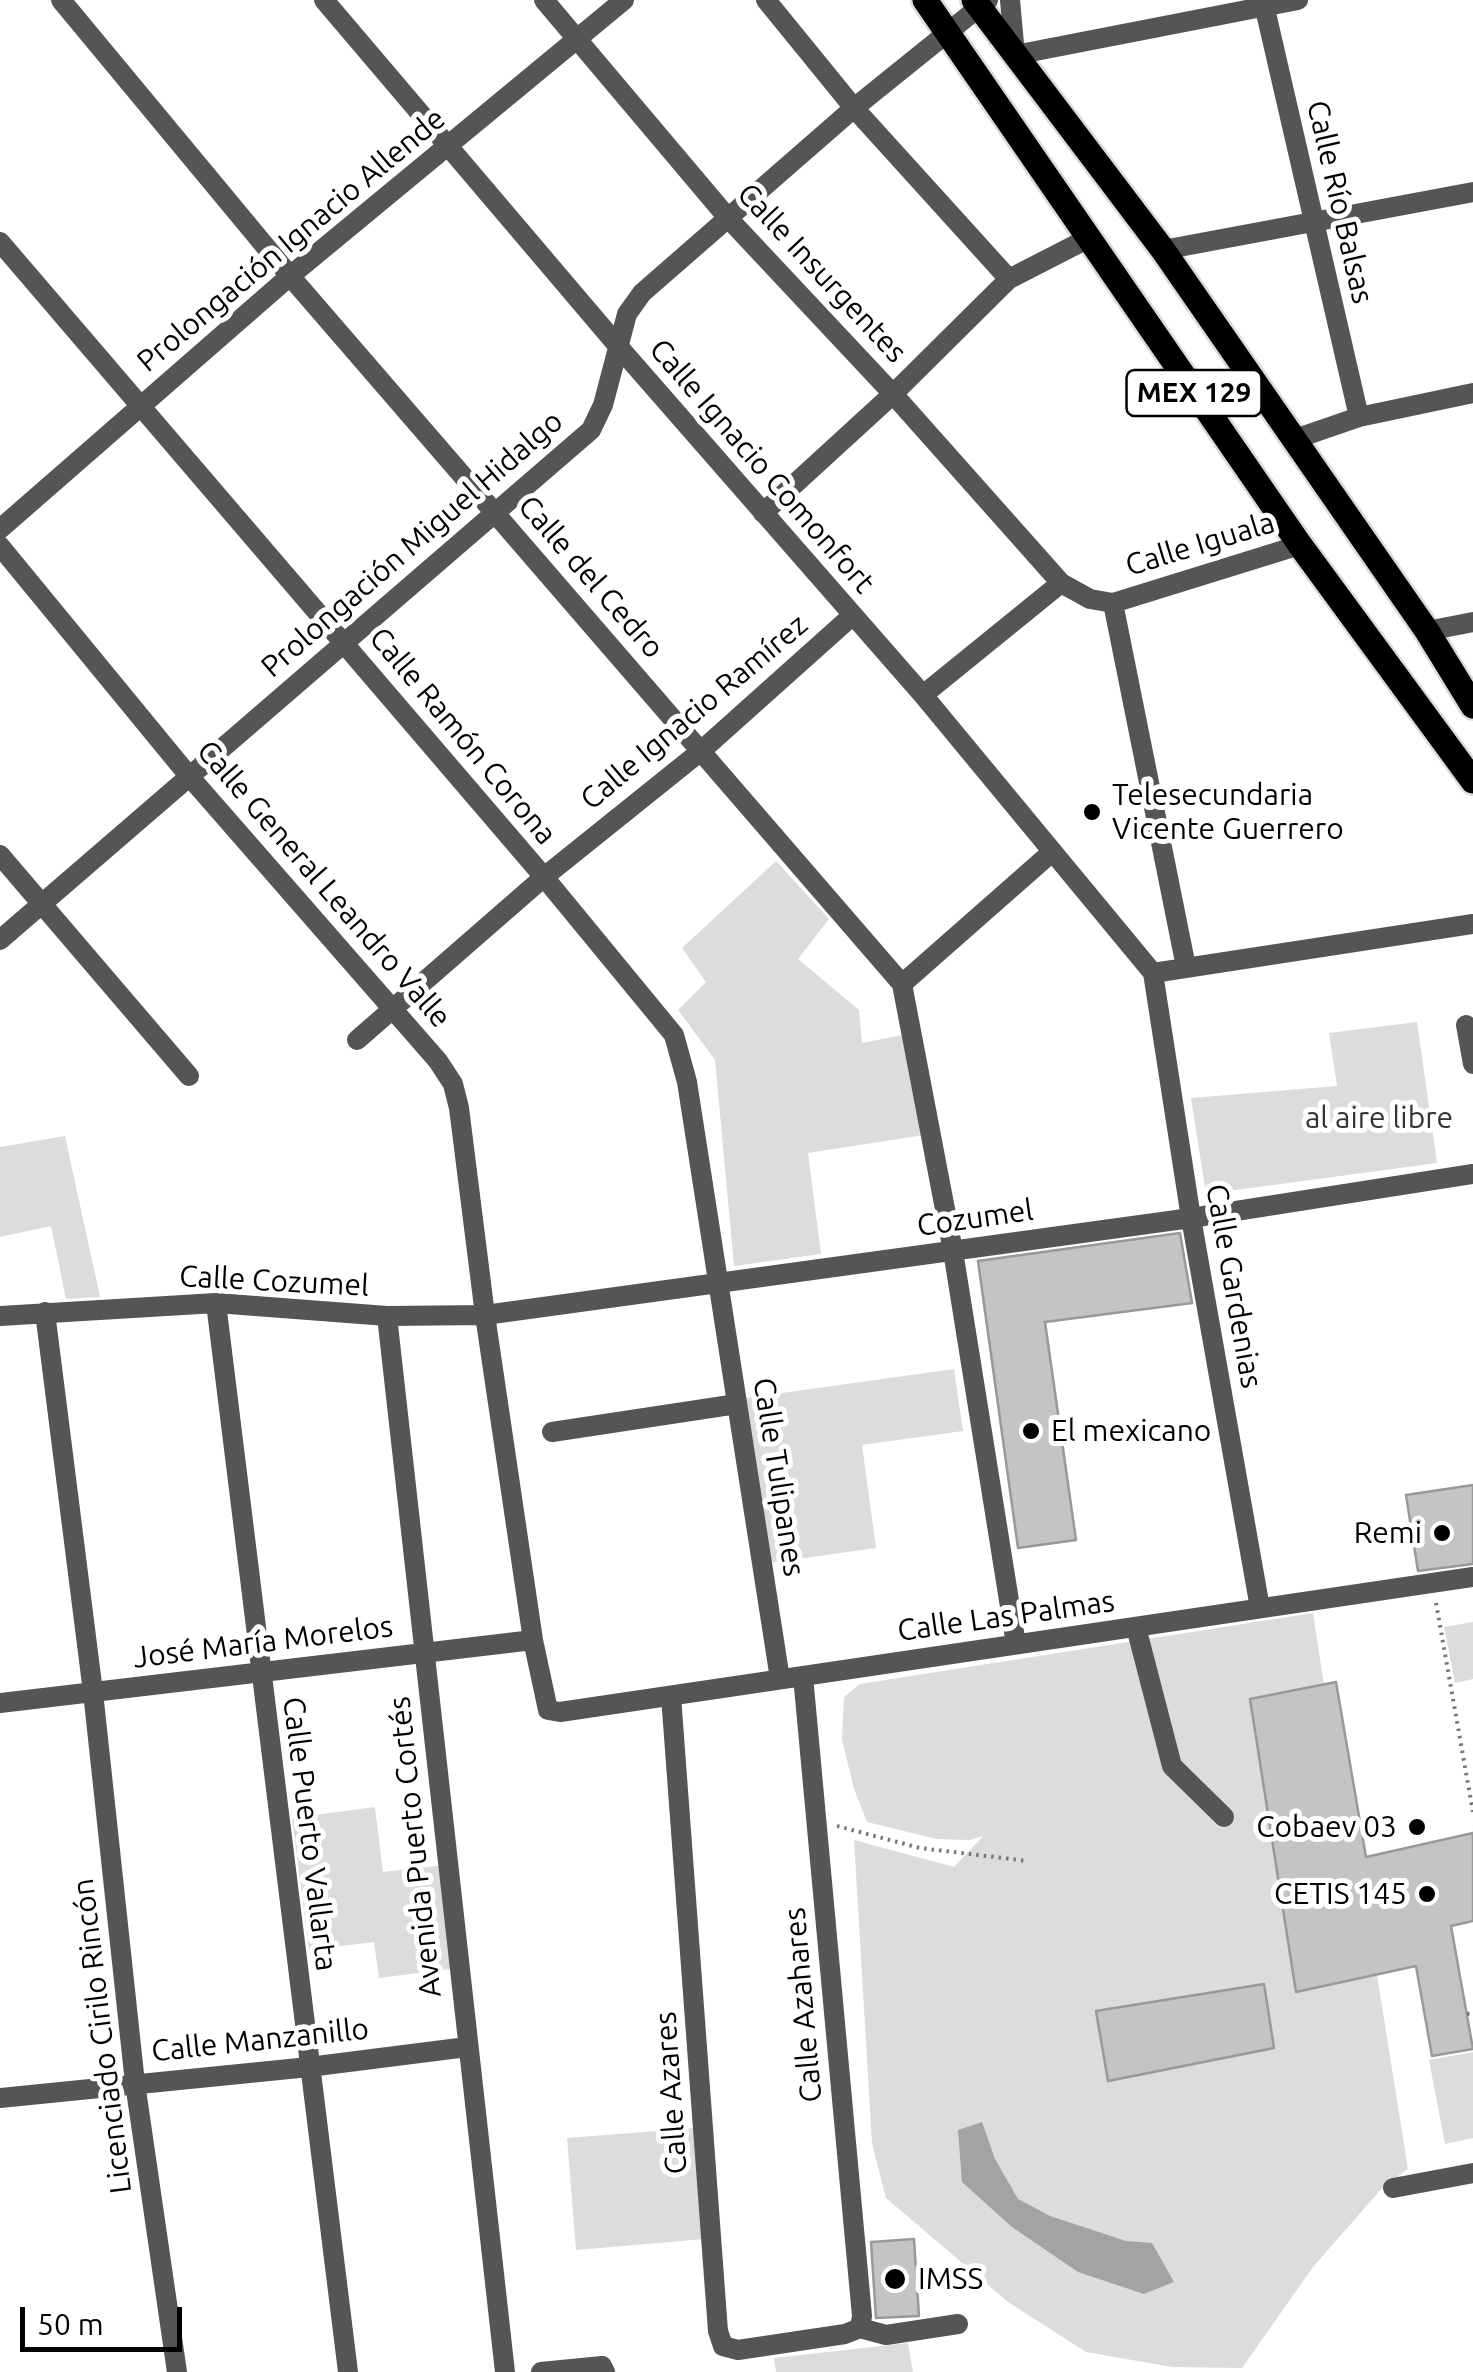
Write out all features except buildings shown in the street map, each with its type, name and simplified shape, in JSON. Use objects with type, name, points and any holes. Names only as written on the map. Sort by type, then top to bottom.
[{"type":"main road","name":"MEX 129","points":[[925,0],[1300,544],[1473,781]]},
{"type":"main road","name":"MEX 129","points":[[980,2],[1014,55],[1163,250],[1295,438],[1427,631],[1473,706]]},
{"type":"street","name":"Calle del Cedro","points":[[61,0],[290,276],[902,984],[954,1251],[1016,1644]]},
{"type":"street","name":"Calle Ignacio Comonfort","points":[[324,0],[618,346],[924,695],[1153,973]]},
{"type":"street","name":"Calle Insurgentes","points":[[544,0],[728,218],[893,394],[1061,583]]},
{"type":"street","name":"Prolongación Ignacio Allende","points":[[0,529],[290,276],[624,0]]},
{"type":"street","points":[[766,0],[854,108],[1009,279]]},
{"type":"street","points":[[1010,0],[1014,55],[1264,3],[1298,0]]},
{"type":"street","name":"Prolongación Miguel Hidalgo","points":[[0,940],[591,430],[604,404],[627,314],[642,293],[980,2]]},
{"type":"street","name":"Calle Río Balsas","points":[[1264,3],[1359,418]]},
{"type":"street","points":[[1163,250],[1473,192]]},
{"type":"street","points":[[764,513],[893,394],[1009,279],[1087,239]]},
{"type":"street","name":"Calle Ramón Corona","points":[[0,242],[544,877],[674,1036],[687,1082],[718,1284]]},
{"type":"street","points":[[1295,438],[1359,418],[1473,393]]},
{"type":"street","name":"Calle Iguala","points":[[1061,583],[1090,598],[1114,603],[1300,544]]},
{"type":"street","name":"Calle General Leandro Valle","points":[[0,546],[189,776],[438,1061],[453,1084],[533,1640],[548,1710]]},
{"type":"street","points":[[924,695],[1061,583]]},
{"type":"street","points":[[1114,603],[1186,967]]},
{"type":"street","name":"Calle Ignacio Ramírez","points":[[358,1040],[544,877],[702,750],[853,616]]},
{"type":"street","points":[[1427,631],[1473,622]]},
{"type":"street","points":[[902,984],[1052,852]]},
{"type":"street","points":[[0,856],[189,1076]]},
{"type":"street","points":[[1153,973],[1473,924]]},
{"type":"street","name":"Calle Gardenias","points":[[1153,973],[1191,1218],[1260,1608]]},
{"type":"street","points":[[1466,1025],[1473,1064]]},
{"type":"street","name":"Cozumel","points":[[485,1314],[1191,1218],[1473,1174]]},
{"type":"street","name":"Calle Tulipanes","points":[[718,1284],[780,1679]]},
{"type":"street","name":"Calle Cozumel","points":[[0,1316],[216,1303],[387,1316],[485,1314]]},
{"type":"street","name":"Calle Puerto Vallarta","points":[[216,1303],[348,2372]]},
{"type":"street","name":"Licenciado Cirilo Rincón","points":[[45,1312],[93,1692],[135,2083],[177,2372]]},
{"type":"street","name":"Avenida Puerto Cortés","points":[[387,1316],[504,2372]]},
{"type":"street","points":[[552,1432],[737,1404]]},
{"type":"street","name":"Calle Las Palmas","points":[[548,1710],[560,1712],[672,1696],[1473,1577]]},
{"type":"street","points":[[1136,1626],[1172,1766],[1224,1816]]},
{"type":"street","name":"José María Morelos","points":[[0,1703],[533,1640]]},
{"type":"street","name":"Calle Azahares","points":[[803,1676],[862,2316],[860,2328]]},
{"type":"street","name":"Calle Azares","points":[[672,1696],[718,2331],[723,2346],[738,2350],[845,2334],[860,2328]]},
{"type":"street","name":"Calle Manzanillo","points":[[0,2098],[467,2047]]},
{"type":"street","points":[[1392,2188],[1473,2174]]},
{"type":"street","points":[[860,2328],[886,2335],[958,2324]]},
{"type":"street","points":[[541,2372],[602,2366],[605,2372]]},
{"type":"path","points":[[1432,1584],[1473,1812]]},
{"type":"path","points":[[817,1821],[920,1848],[1028,1861]]},
{"type":"green space","points":[[776,861],[829,919],[798,959],[859,1010],[862,1043],[917,1032],[937,1133],[808,1153],[821,1254],[734,1266],[715,1060],[678,1010],[706,982],[682,948]]},
{"type":"green space","name":"al aire libre","points":[[1417,1022],[1437,1163],[1206,1194],[1191,1098],[1337,1086],[1329,1033]]},
{"type":"green space","points":[[65,1136],[100,1297],[66,1299],[51,1226],[0,1237],[0,1147]]},
{"type":"green space","points":[[954,1369],[963,1431],[862,1445],[876,1548],[769,1563],[746,1398]]},
{"type":"green space","points":[[1313,1613],[1324,1685],[1250,1699],[1296,1991],[1377,1975],[1408,2169],[1384,2186],[1313,2267],[1242,2368],[1172,2367],[1086,2352],[1008,2302],[886,2198],[872,2143],[854,1840],[954,1867],[983,1836],[970,1840],[936,1839],[867,1822],[842,1740],[844,1697],[860,1684]]},
{"type":"green space","points":[[1473,1622],[1473,1679],[1455,1683],[1444,1627]]},
{"type":"green space","points":[[375,1807],[383,1872],[444,1865],[458,1968],[379,1978],[374,1942],[309,1950],[292,1818]]},
{"type":"green space","points":[[1473,2052],[1473,2138],[1445,2144],[1429,2060]]},
{"type":"green space","points":[[695,2128],[705,2239],[576,2250],[567,2138]]},
{"type":"green space","points":[[908,2343],[913,2372],[776,2372],[774,2358]]},
{"type":"shaded area","points":[[982,2122],[995,2159],[1018,2199],[1050,2216],[1126,2241],[1152,2243],[1174,2282],[1144,2294],[1078,2272],[1012,2227],[962,2182],[958,2130]]},
{"type":"place","name":"Telesecundaria Vicente Guerrero","points":[[1092,812]]},
{"type":"place","name":"El mexicano","points":[[1031,1431]]},
{"type":"place","name":"Remi","points":[[1442,1533]]},
{"type":"place","name":"Cobaev 03","points":[[1417,1827]]},
{"type":"place","name":"CETIS 145","points":[[1427,1894]]},
{"type":"place","name":"IMSS","points":[[895,2279]]}]
